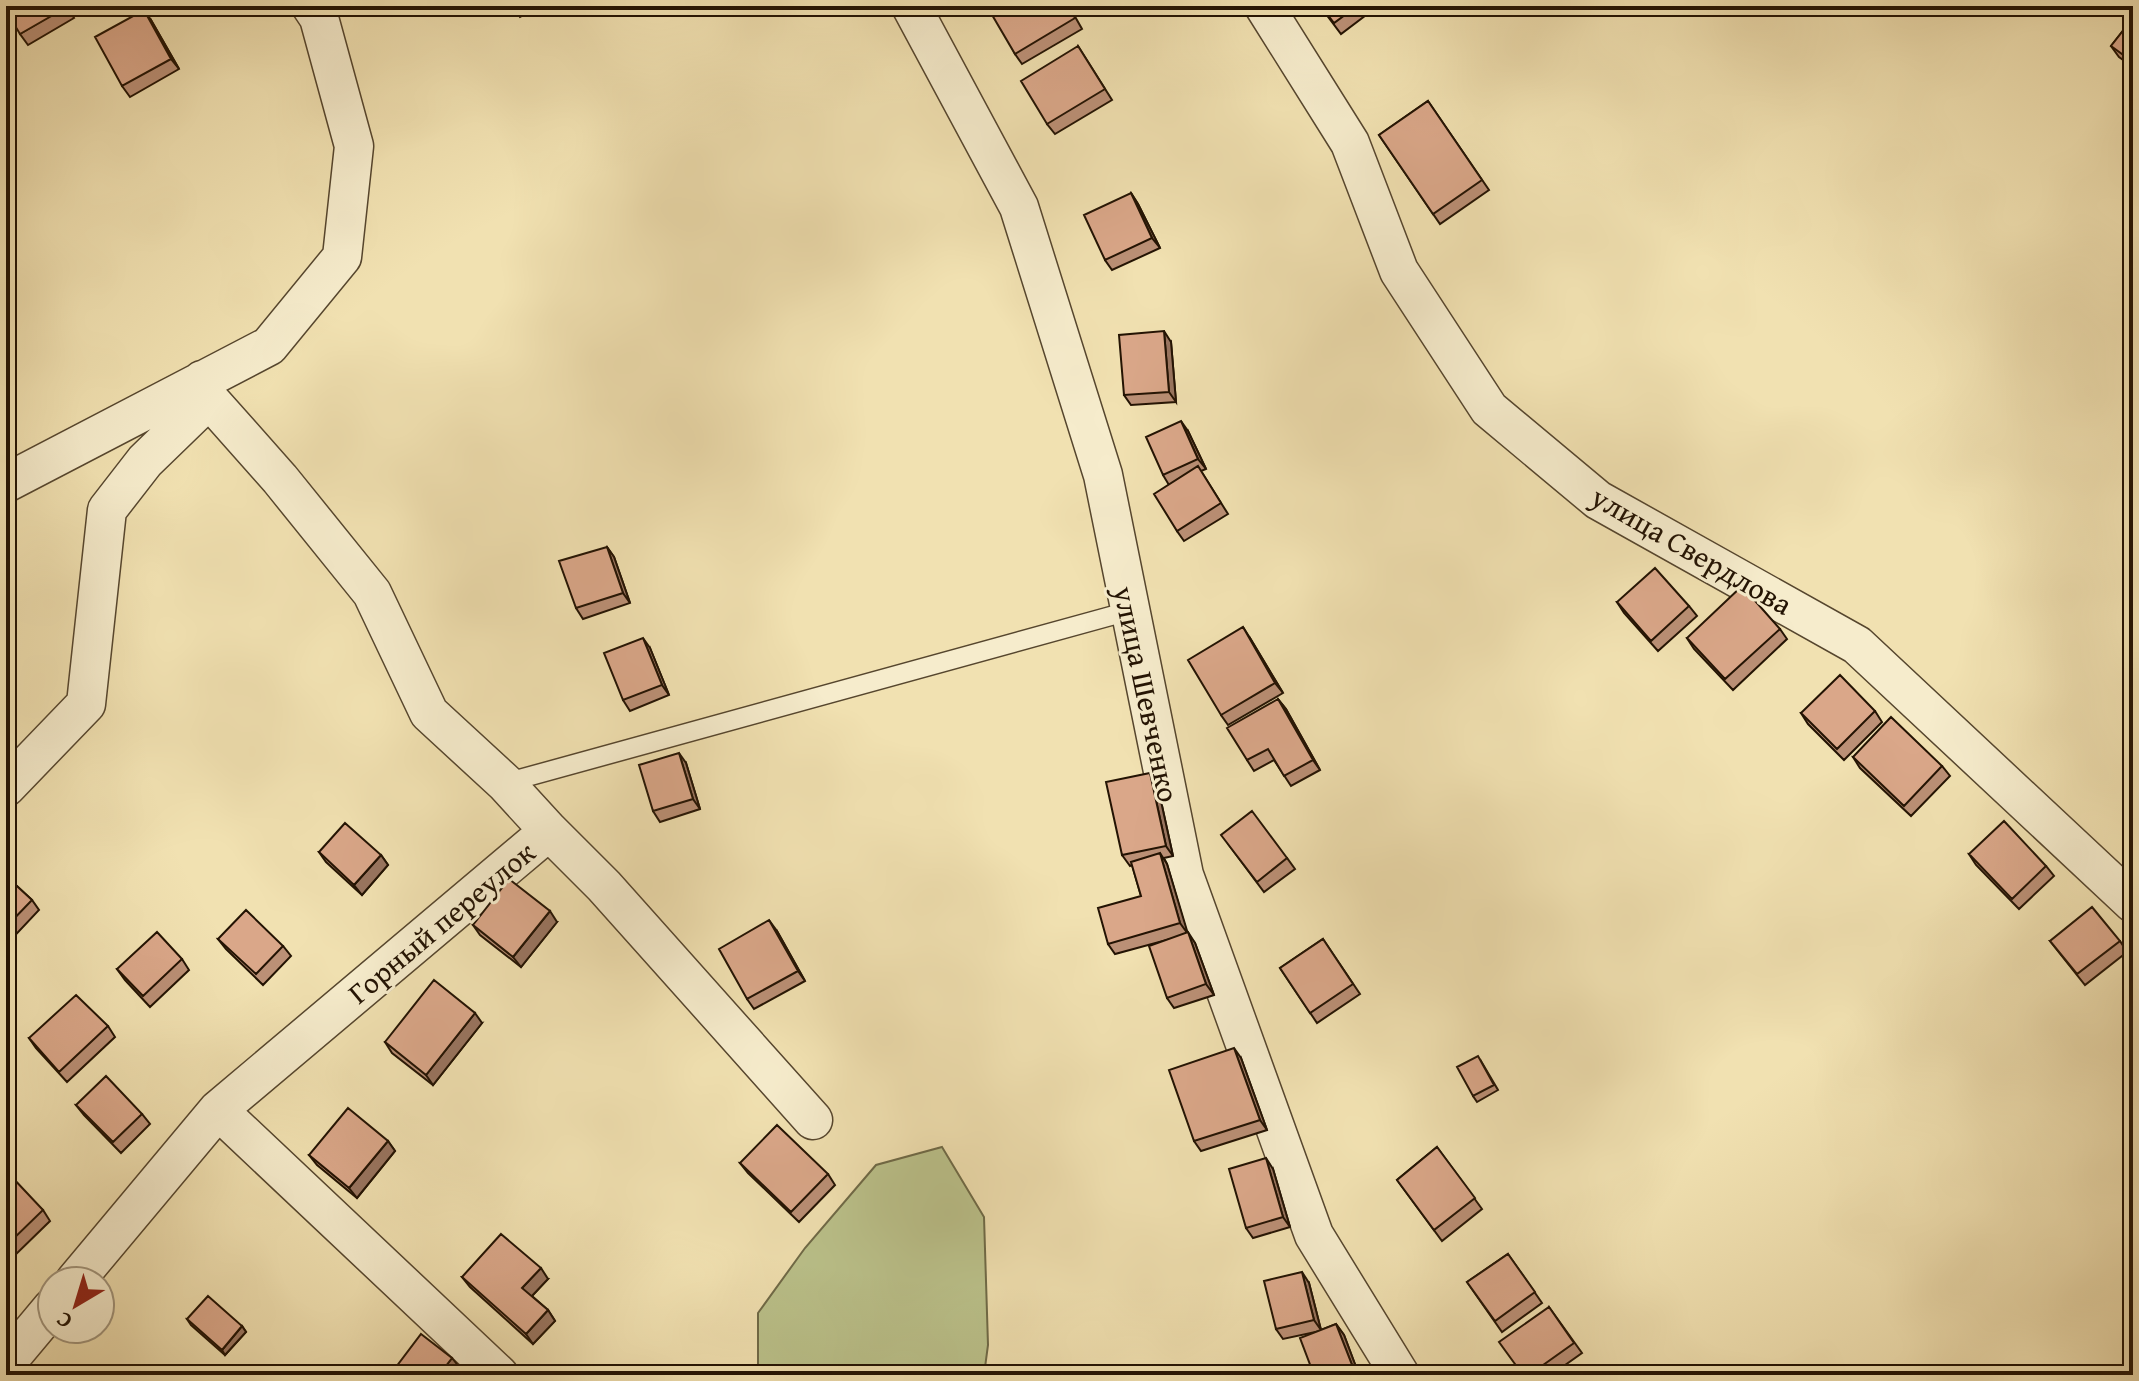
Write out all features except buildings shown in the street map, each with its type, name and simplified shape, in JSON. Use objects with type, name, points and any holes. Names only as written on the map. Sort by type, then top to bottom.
[{"type":"street","points":[[6,483],[205,389],[269,346],[342,257],[354,146],[319,18],[311,6]]},
{"type":"street","name":"улица Шевченко","points":[[911,6],[1019,207],[1103,475],[1184,875],[1314,1235],[1400,1375]]},
{"type":"street","name":"улица Свердлова","points":[[1264,6],[1350,143],[1399,271],[1489,409],[1598,500],[1857,645],[2133,903]]},
{"type":"street","points":[[205,389],[372,593],[429,713],[505,783],[549,831]]},
{"type":"street","points":[[6,787],[86,704],[107,510],[205,389]]},
{"type":"street","name":"Горный переулок","points":[[88,1265],[218,1110],[549,831],[604,886],[813,1120]]},
{"type":"street","points":[[218,1110],[499,1375]]},
{"type":"street","points":[[6,1363],[36,1327]]},
{"type":"lane","points":[[505,783],[1129,611]]},
{"type":"green space","points":[[942,1147],[984,1217],[988,1345],[984,1375],[758,1375],[758,1313],[805,1248],[876,1165]]}]
